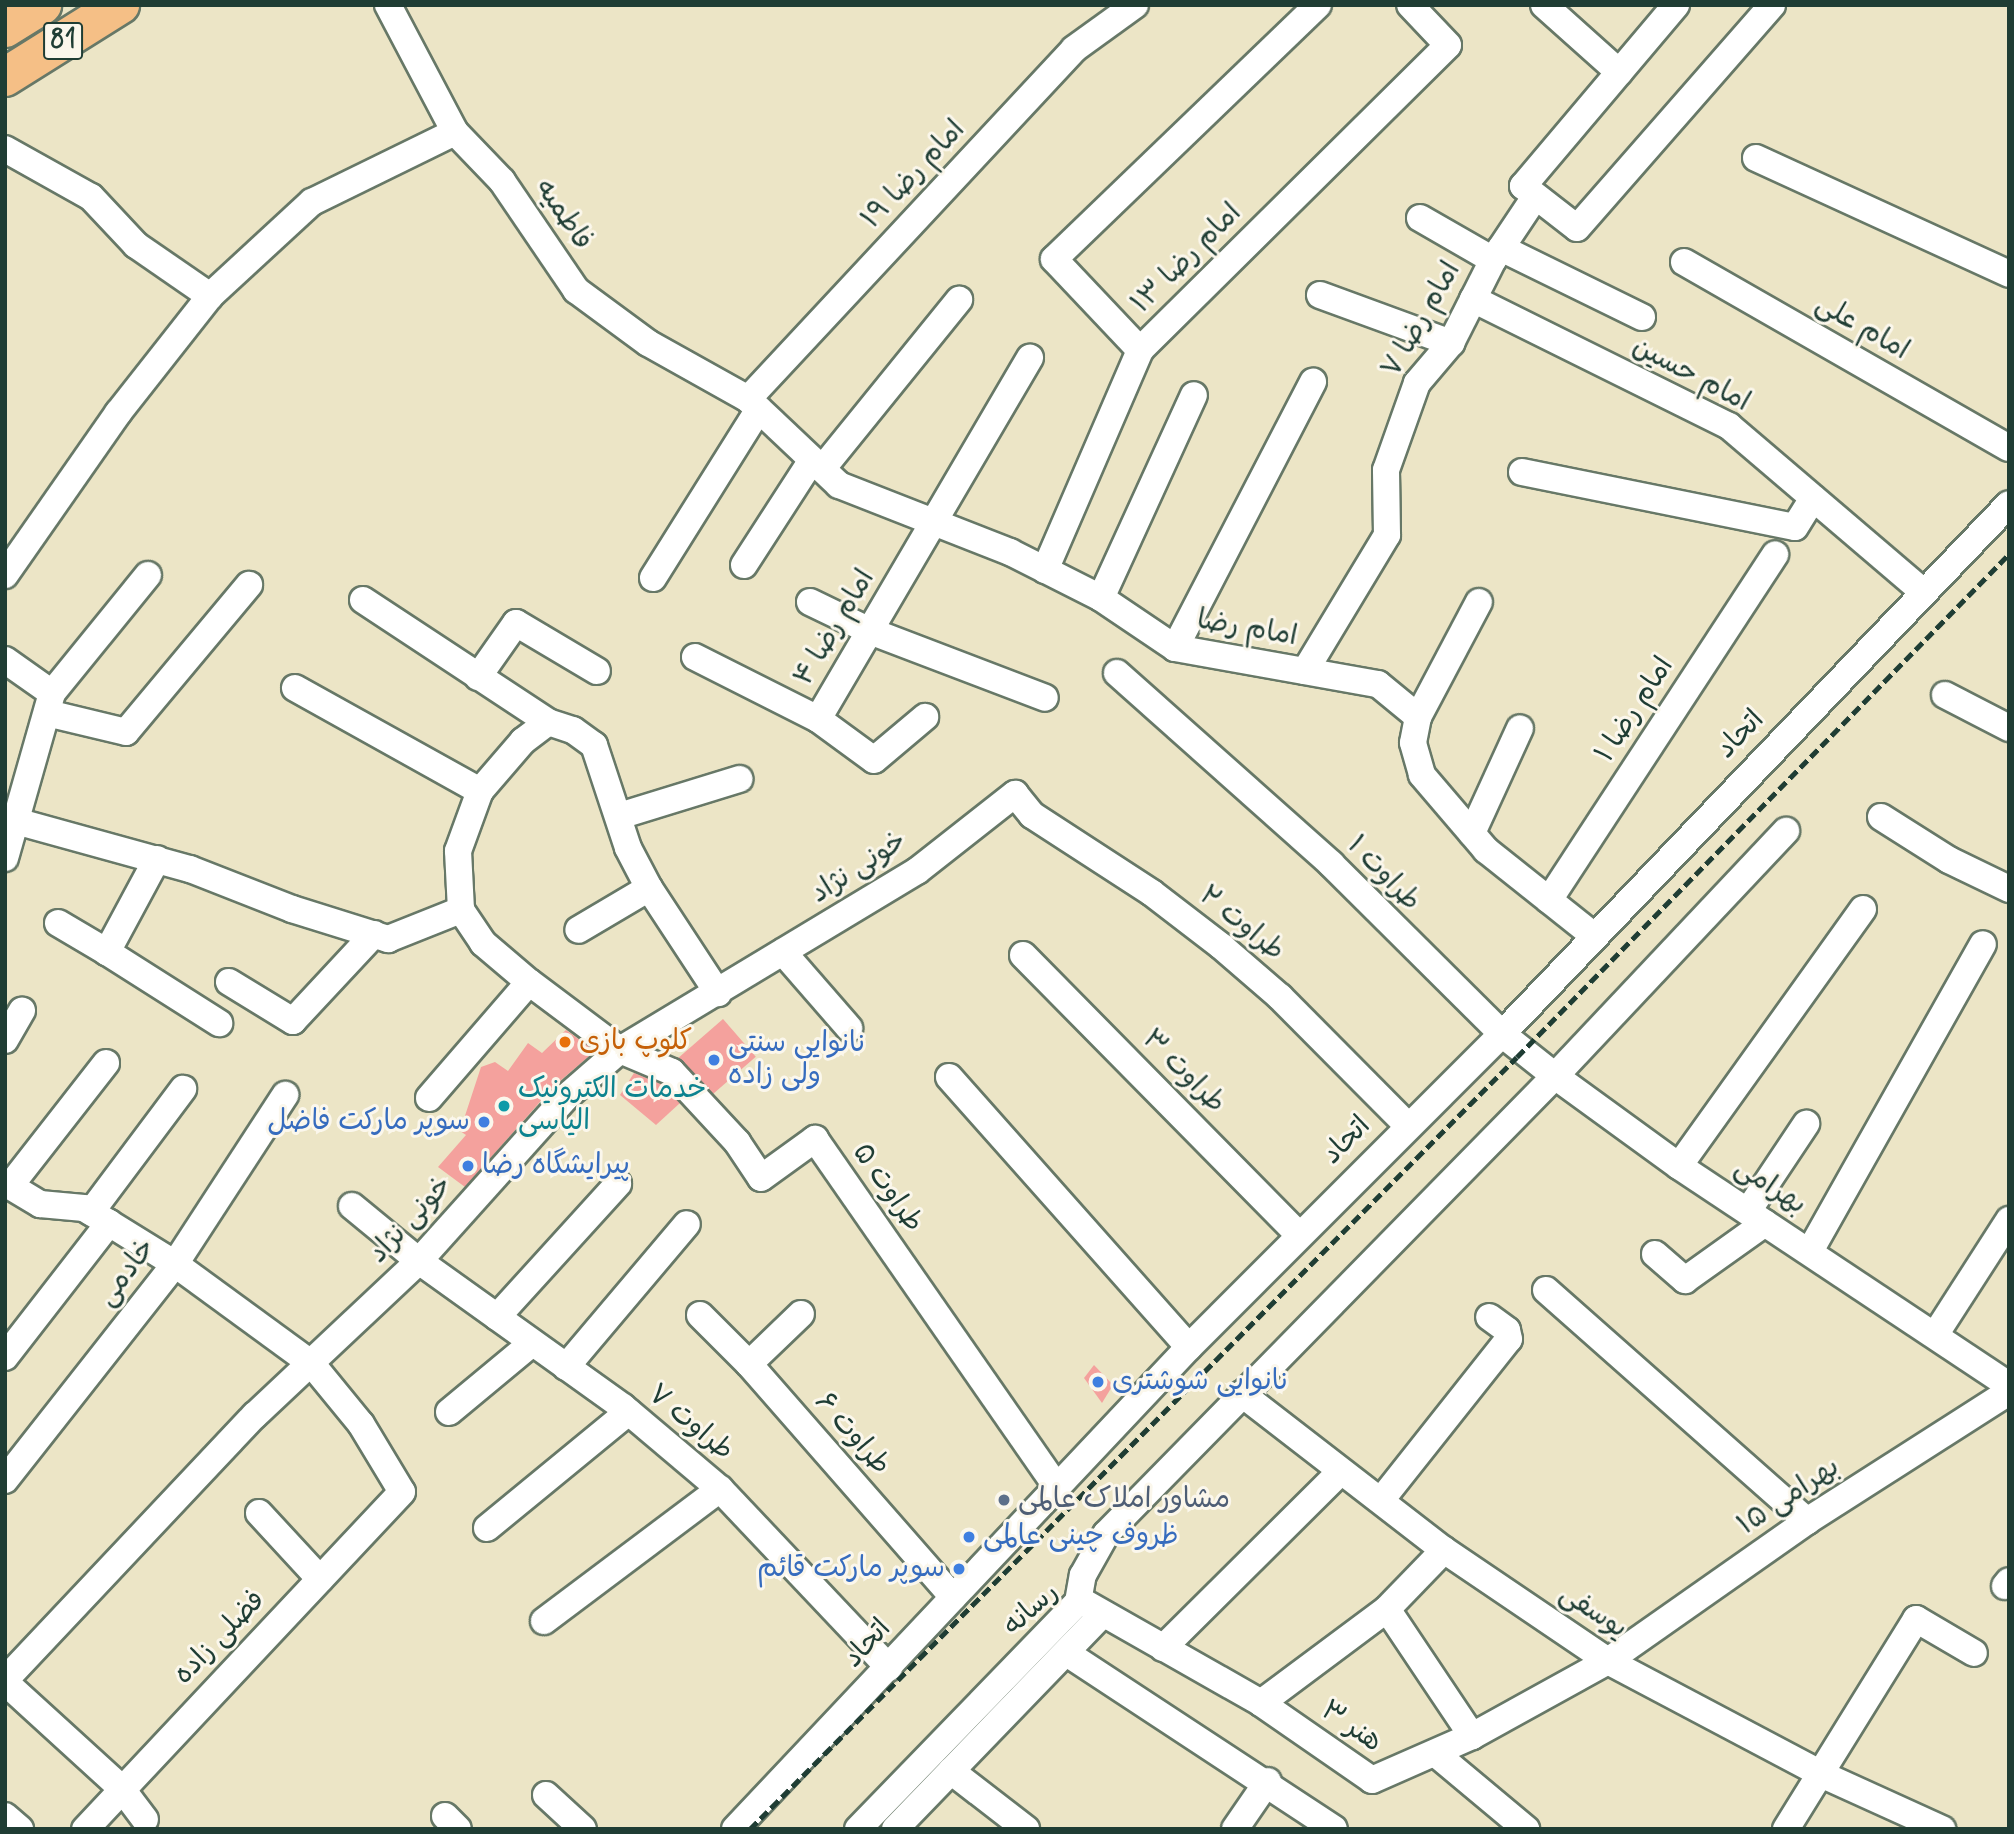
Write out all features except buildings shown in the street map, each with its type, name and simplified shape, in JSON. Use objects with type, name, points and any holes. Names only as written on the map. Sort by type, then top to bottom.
[{"type":"highway","name":"81","points":[[5,28],[43,5]]},
{"type":"highway","name":"81","points":[[5,77],[115,7]]},
{"type":"street","name":"فاطمیه","points":[[388,5],[455,132],[502,181],[576,290],[648,343],[753,404]]},
{"type":"street","name":"امام رضا ۱۹","points":[[653,578],[753,404],[1074,49],[1135,5]]},
{"type":"street","points":[[1140,350],[1054,258],[1318,5]]},
{"type":"street","name":"امام رضا ۱۳","points":[[1045,570],[1140,350],[1448,45],[1410,5]]},
{"type":"street","points":[[1544,5],[1619,72]]},
{"type":"street","name":"امام رضا ۷","points":[[1305,671],[1387,535],[1386,470],[1417,383],[1451,343],[1529,192],[1619,72],[1676,5]]},
{"type":"street","points":[[1529,192],[1577,228],[1772,5]]},
{"type":"street","points":[[5,575],[118,413],[211,296],[312,202],[455,132]]},
{"type":"street","points":[[5,149],[91,197],[136,244],[211,296]]},
{"type":"street","points":[[1756,159],[2009,274]]},
{"type":"street","points":[[1420,218],[1642,317]]},
{"type":"street","name":"امام علی","points":[[1684,262],[2009,448]]},
{"type":"street","points":[[1320,295],[1451,343]]},
{"type":"street","name":"امام حسین","points":[[1473,299],[1729,426],[1922,591]]},
{"type":"street","points":[[744,565],[817,464],[959,300]]},
{"type":"street","name":"امام رضا ۴","points":[[695,657],[818,719],[1030,358]]},
{"type":"street","points":[[1175,648],[1313,382]]},
{"type":"street","points":[[1101,597],[1194,395]]},
{"type":"street","name":"امام رضا","points":[[753,404],[839,485],[1045,570],[1101,597],[1175,648],[1378,684],[1418,718]]},
{"type":"street","points":[[1522,472],[1795,527],[1813,498]]},
{"type":"street","name":"اتحاد","points":[[735,1829],[1189,1347],[1298,1234],[1502,1034],[1922,591],[2009,504]]},
{"type":"street","name":"امام رضا ۱","points":[[1549,900],[1775,554]]},
{"type":"street","points":[[5,858],[19,822],[50,703],[148,575]]},
{"type":"street","points":[[5,660],[50,703],[127,732],[249,585]]},
{"type":"street","points":[[363,600],[548,722],[573,730],[594,745],[628,848],[649,888],[718,993]]},
{"type":"street","points":[[1479,602],[1418,718],[1413,743],[1422,775],[1472,834],[1593,935]]},
{"type":"street","points":[[810,603],[870,631],[1045,698]]},
{"type":"street","points":[[478,677],[516,623],[597,671]]},
{"type":"street","name":"طراوت ۱","points":[[1118,673],[1218,759],[1502,1034]]},
{"type":"street","points":[[295,688],[480,791]]},
{"type":"street","points":[[1945,695],[2009,728]]},
{"type":"street","points":[[818,719],[874,760],[925,717]]},
{"type":"street","points":[[548,722],[523,741],[480,791],[458,851],[461,910],[483,943],[529,982],[620,1050]]},
{"type":"street","points":[[1472,834],[1520,728]]},
{"type":"street","points":[[619,816],[739,779]]},
{"type":"street","name":"خونی نژاد","points":[[145,1819],[122,1789],[5,1681],[255,1415],[419,1261],[565,1098],[620,1050],[917,871],[1015,794]]},
{"type":"street","name":"طراوت ۲","points":[[1015,794],[1032,814],[1152,893],[1231,955],[1280,997],[1408,1126]]},
{"type":"street","points":[[1881,817],[1949,860],[2008,887]]},
{"type":"street","points":[[19,822],[157,859],[388,939],[461,910]]},
{"type":"street","points":[[1078,1602],[1083,1575],[1106,1534],[1555,1076],[1786,831]]},
{"type":"street","points":[[107,952],[157,859]]},
{"type":"street","points":[[578,930],[649,888]]},
{"type":"street","points":[[1679,1166],[1863,909]]},
{"type":"street","points":[[58,923],[219,1023]]},
{"type":"street","points":[[229,982],[293,1021],[374,934]]},
{"type":"street","points":[[1810,1251],[1983,944]]},
{"type":"street","points":[[783,952],[849,1028]]},
{"type":"street","name":"طراوت ۳","points":[[1023,955],[1055,983],[1090,1024],[1298,1234]]},
{"type":"street","points":[[429,1098],[529,982]]},
{"type":"street","points":[[5,1040],[22,1010]]},
{"type":"street","name":"بهرامی","points":[[1502,1034],[1679,1166],[2009,1385]]},
{"type":"street","name":"طراوت ۵","points":[[620,1050],[672,1072],[737,1142],[761,1178],[815,1139],[1057,1487]]},
{"type":"street","points":[[106,1063],[8,1185],[40,1204],[100,1217],[175,1264],[311,1363]]},
{"type":"street","points":[[949,1077],[1189,1347]]},
{"type":"street","points":[[5,1357],[183,1089]]},
{"type":"street","name":"خادمی","points":[[5,1480],[175,1264],[285,1095]]},
{"type":"street","points":[[1655,1254],[1685,1280],[1756,1217],[1806,1124]]},
{"type":"street","points":[[497,1317],[618,1184]]},
{"type":"street","name":"طراوت ۷","points":[[352,1206],[419,1261],[628,1412],[720,1489],[888,1668]]},
{"type":"street","points":[[1935,1335],[2009,1220]]},
{"type":"street","points":[[566,1367],[687,1224]]},
{"type":"street","points":[[1546,1290],[1807,1521]]},
{"type":"street","points":[[749,1364],[801,1314]]},
{"type":"street","name":"طراوت ۶","points":[[700,1315],[749,1364],[953,1597]]},
{"type":"street","points":[[1382,1499],[1509,1339],[1507,1330],[1489,1317]]},
{"type":"street","points":[[449,1412],[532,1343]]},
{"type":"street","name":"فضلی زاده","points":[[85,1829],[402,1493],[361,1424],[311,1363]]},
{"type":"street","name":"بهرامی ۱۵","points":[[1608,1661],[1807,1521],[2009,1392]]},
{"type":"street","name":"یوسفی","points":[[1242,1394],[1340,1472],[1382,1499],[1444,1550],[1608,1661],[1823,1775],[1892,1819],[1942,1829]]},
{"type":"street","points":[[487,1528],[628,1412]]},
{"type":"street","points":[[1163,1648],[1340,1472]]},
{"type":"street","points":[[544,1621],[720,1489]]},
{"type":"street","points":[[259,1513],[320,1579]]},
{"type":"street","points":[[1261,1703],[1387,1609],[1444,1550]]},
{"type":"street","name":"رسانه","points":[[858,1829],[1078,1602],[1101,1616],[1068,1654],[895,1829]]},
{"type":"street","points":[[1387,1609],[1472,1736]]},
{"type":"street","name":"هنر ۳","points":[[1101,1616],[1261,1703],[1372,1780],[1472,1736],[1608,1661]]},
{"type":"street","points":[[1786,1829],[1823,1775],[1916,1619],[1974,1653]]},
{"type":"street","points":[[1068,1654],[1268,1781],[1334,1829]]},
{"type":"street","points":[[1435,1753],[1527,1829]]},
{"type":"street","points":[[951,1772],[1026,1829]]},
{"type":"street","points":[[1235,1829],[1268,1781]]},
{"type":"street","points":[[546,1796],[583,1829]]},
{"type":"street","points":[[5,1816],[20,1829]]},
{"type":"railway","points":[[750,1829],[1517,1057],[2009,554]]},
{"type":"place","name":"کلوپ بازی","points":[[565,1042]]},
{"type":"place","name":"نانوایی سنتی ولی زاده","points":[[714,1060]]},
{"type":"place","name":"خدمات الکترونیک الیاسی","points":[[504,1106]]},
{"type":"place","name":"سوپر مارکت فاضل","points":[[484,1122]]},
{"type":"place","name":"پیرایشگاه رضا","points":[[468,1166]]},
{"type":"place","name":"نانوایی شوشتری","points":[[1098,1382]]},
{"type":"place","name":"مشاور املاک عالمی","points":[[1004,1500]]},
{"type":"place","name":"ظروف چینی عالمی","points":[[969,1537]]},
{"type":"place","name":"سوپر مارکت قائم","points":[[959,1569]]}]
